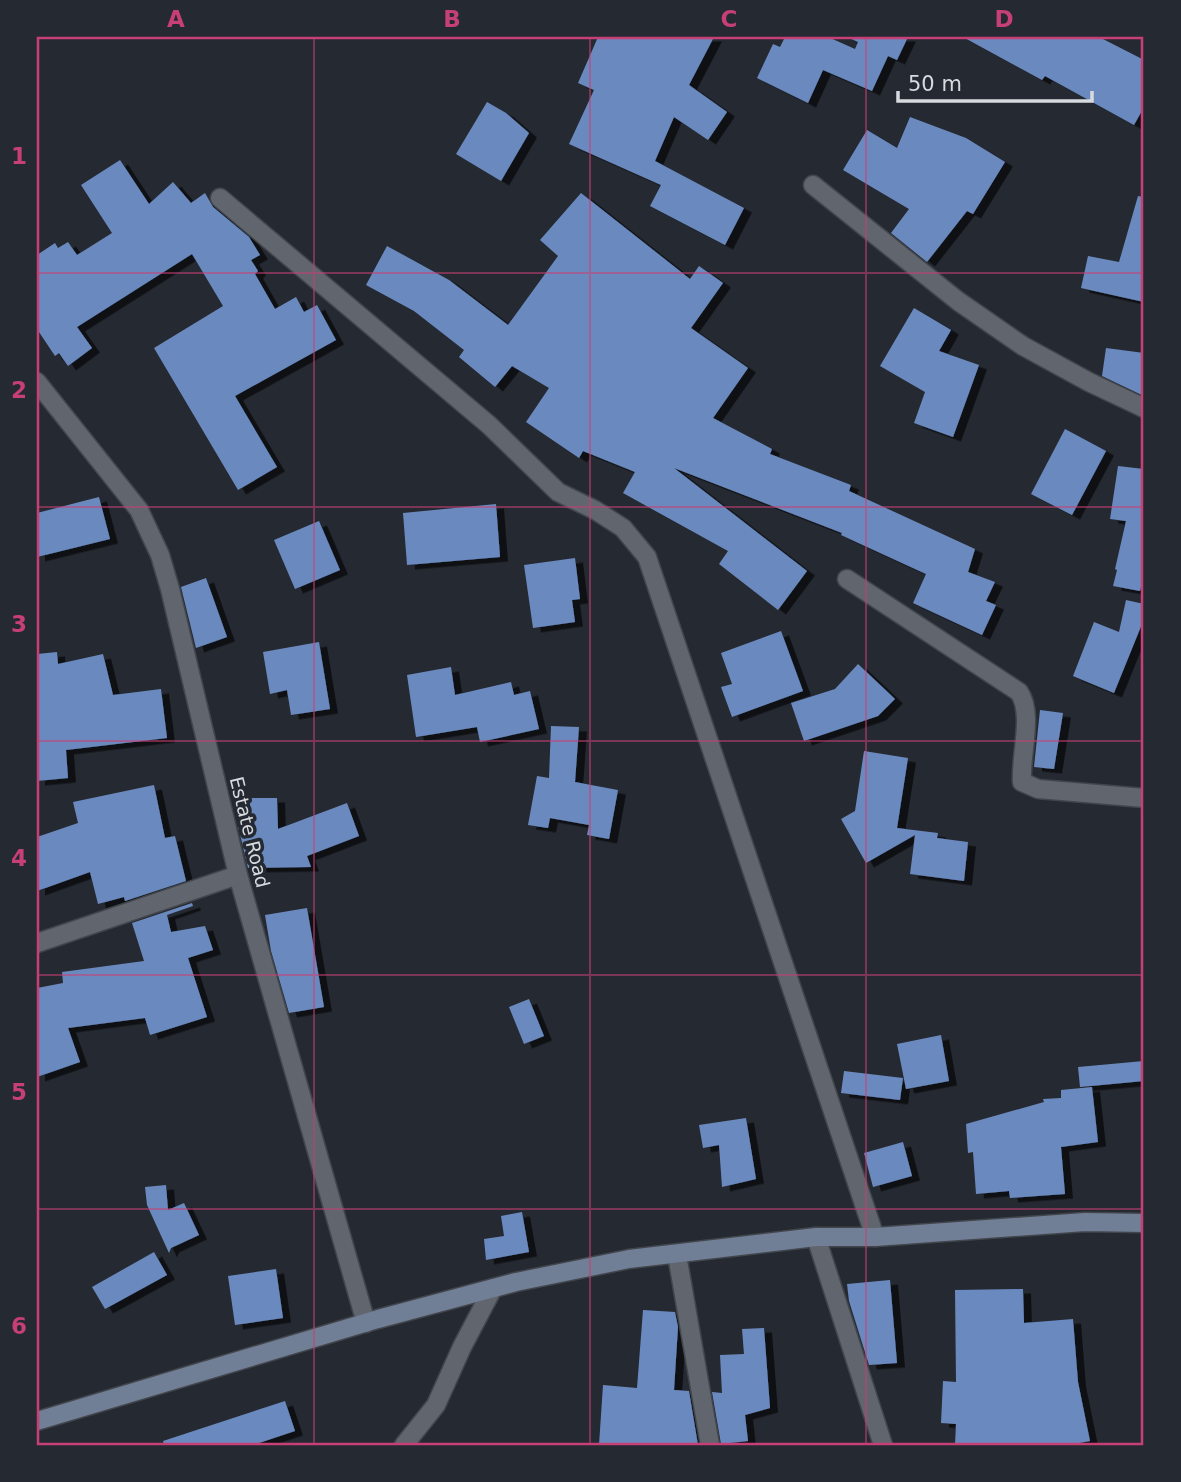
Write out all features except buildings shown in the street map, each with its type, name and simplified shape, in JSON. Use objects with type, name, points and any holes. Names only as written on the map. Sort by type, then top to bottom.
[{"type":"street","points":[[813,185],[958,301],[1023,346],[1144,408]]},
{"type":"street","points":[[220,198],[489,425],[558,492],[623,528],[647,556],[875,1237]]},
{"type":"street","name":"Estate Road","points":[[37,382],[139,510],[152,535],[170,589],[238,875],[366,1323]]},
{"type":"street","points":[[847,579],[1019,692],[1024,700],[1026,713],[1022,782],[1038,789],[1144,798]]},
{"type":"street","points":[[37,943],[238,875]]},
{"type":"street","points":[[37,1422],[366,1323],[493,1288],[629,1259],[816,1237],[875,1237],[1084,1222],[1144,1223]]},
{"type":"street","points":[[816,1237],[883,1445]]},
{"type":"street","points":[[677,1255],[710,1445]]},
{"type":"street","points":[[404,1445],[436,1405],[461,1347],[493,1288]]}]
